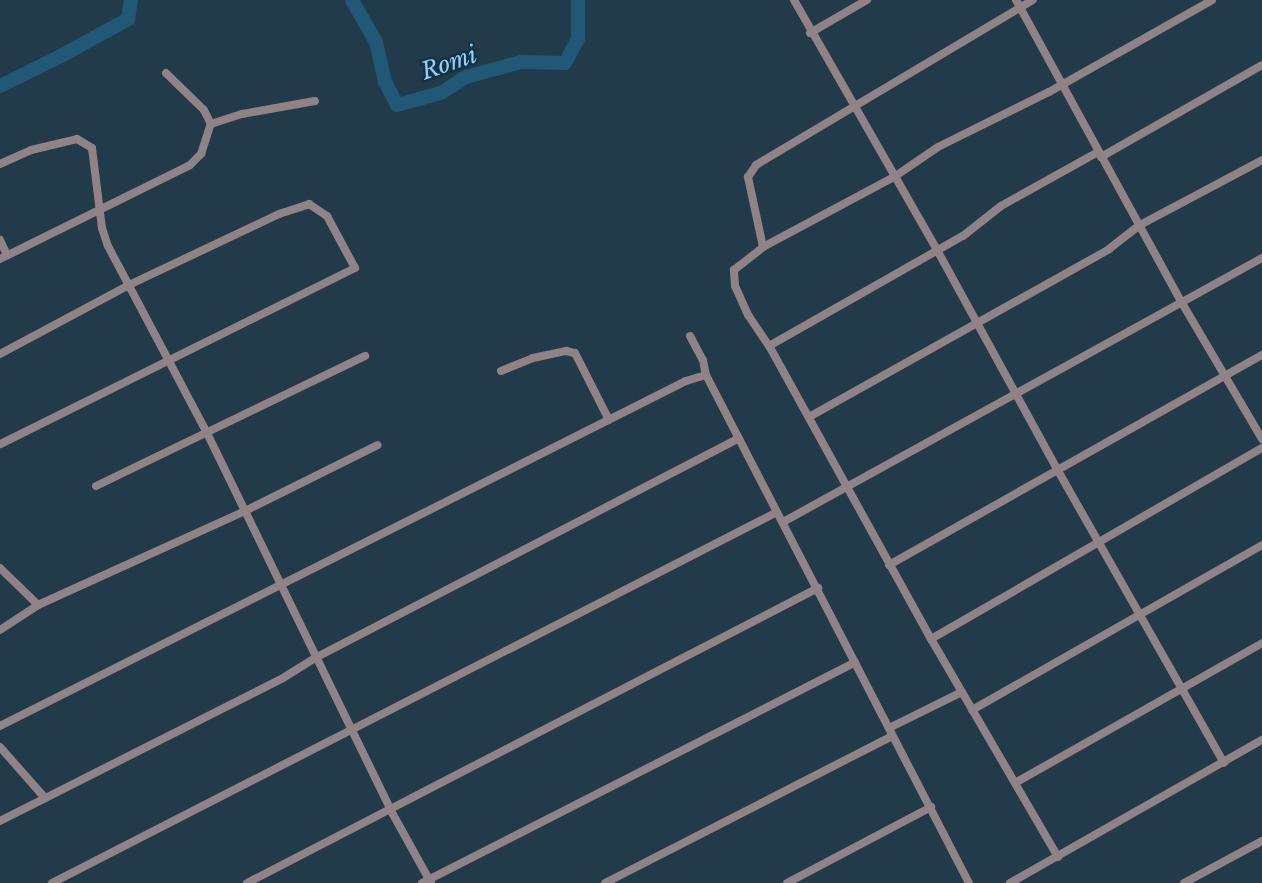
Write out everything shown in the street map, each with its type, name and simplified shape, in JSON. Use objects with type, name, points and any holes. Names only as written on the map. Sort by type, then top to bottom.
[{"type":"street","points":[[794,0],[810,33],[978,322],[1057,469],[1101,542],[1224,763]]},
{"type":"street","points":[[810,33],[867,0]]},
{"type":"street","points":[[764,247],[748,177],[751,170],[1018,4],[1033,0]]},
{"type":"street","points":[[1058,857],[931,639],[769,346],[748,315],[734,278],[734,270],[764,247],[894,177],[938,147],[1212,0]]},
{"type":"street","points":[[1018,4],[1182,303],[1262,439]]},
{"type":"street","points":[[769,346],[936,248],[963,236],[1002,206],[1262,65]]},
{"type":"street","points":[[0,240],[3,257],[190,165],[201,154],[211,124],[204,110],[166,74]]},
{"type":"street","points":[[211,124],[242,114],[315,101]]},
{"type":"street","points":[[0,164],[31,150],[77,139],[87,142],[92,148],[108,246],[131,284],[166,359],[207,433],[427,882],[855,662]]},
{"type":"street","points":[[809,417],[1109,249],[1140,225],[1262,160]]},
{"type":"street","points":[[0,354],[131,284],[279,214],[309,204],[327,216],[355,268],[166,359],[0,444]]},
{"type":"street","points":[[783,522],[1262,258]]},
{"type":"street","points":[[690,336],[703,360],[706,375],[931,807],[965,882]]},
{"type":"street","points":[[501,371],[533,358],[566,351],[575,353],[609,420]]},
{"type":"street","points":[[890,565],[1262,355]]},
{"type":"street","points":[[96,486],[365,356]]},
{"type":"street","points":[[0,726],[686,381],[706,375]]},
{"type":"street","points":[[0,821],[283,678],[317,657],[739,438]]},
{"type":"street","points":[[0,630],[38,605],[245,511],[378,444]]},
{"type":"street","points":[[715,451],[734,448],[746,452]]},
{"type":"street","points":[[931,639],[1262,448]]},
{"type":"street","points":[[52,883],[354,731],[777,512]]},
{"type":"street","points":[[972,710],[1262,545]]},
{"type":"street","points":[[0,568],[38,605]]},
{"type":"street","points":[[247,883],[818,587]]},
{"type":"street","points":[[1015,783],[1262,643]]},
{"type":"street","points":[[605,883],[962,692]]},
{"type":"street","points":[[1010,883],[1262,740]]},
{"type":"street","points":[[0,747],[45,798]]},
{"type":"street","points":[[787,883],[931,807]]},
{"type":"street","points":[[1184,883],[1262,841]]},
{"type":"waterway","name":"Romi","points":[[0,86],[128,19],[131,0]]},
{"type":"waterway","name":"Romi","points":[[352,0],[376,42],[385,82],[397,105],[441,93],[466,77],[521,62],[565,63],[578,39],[578,0]]}]
